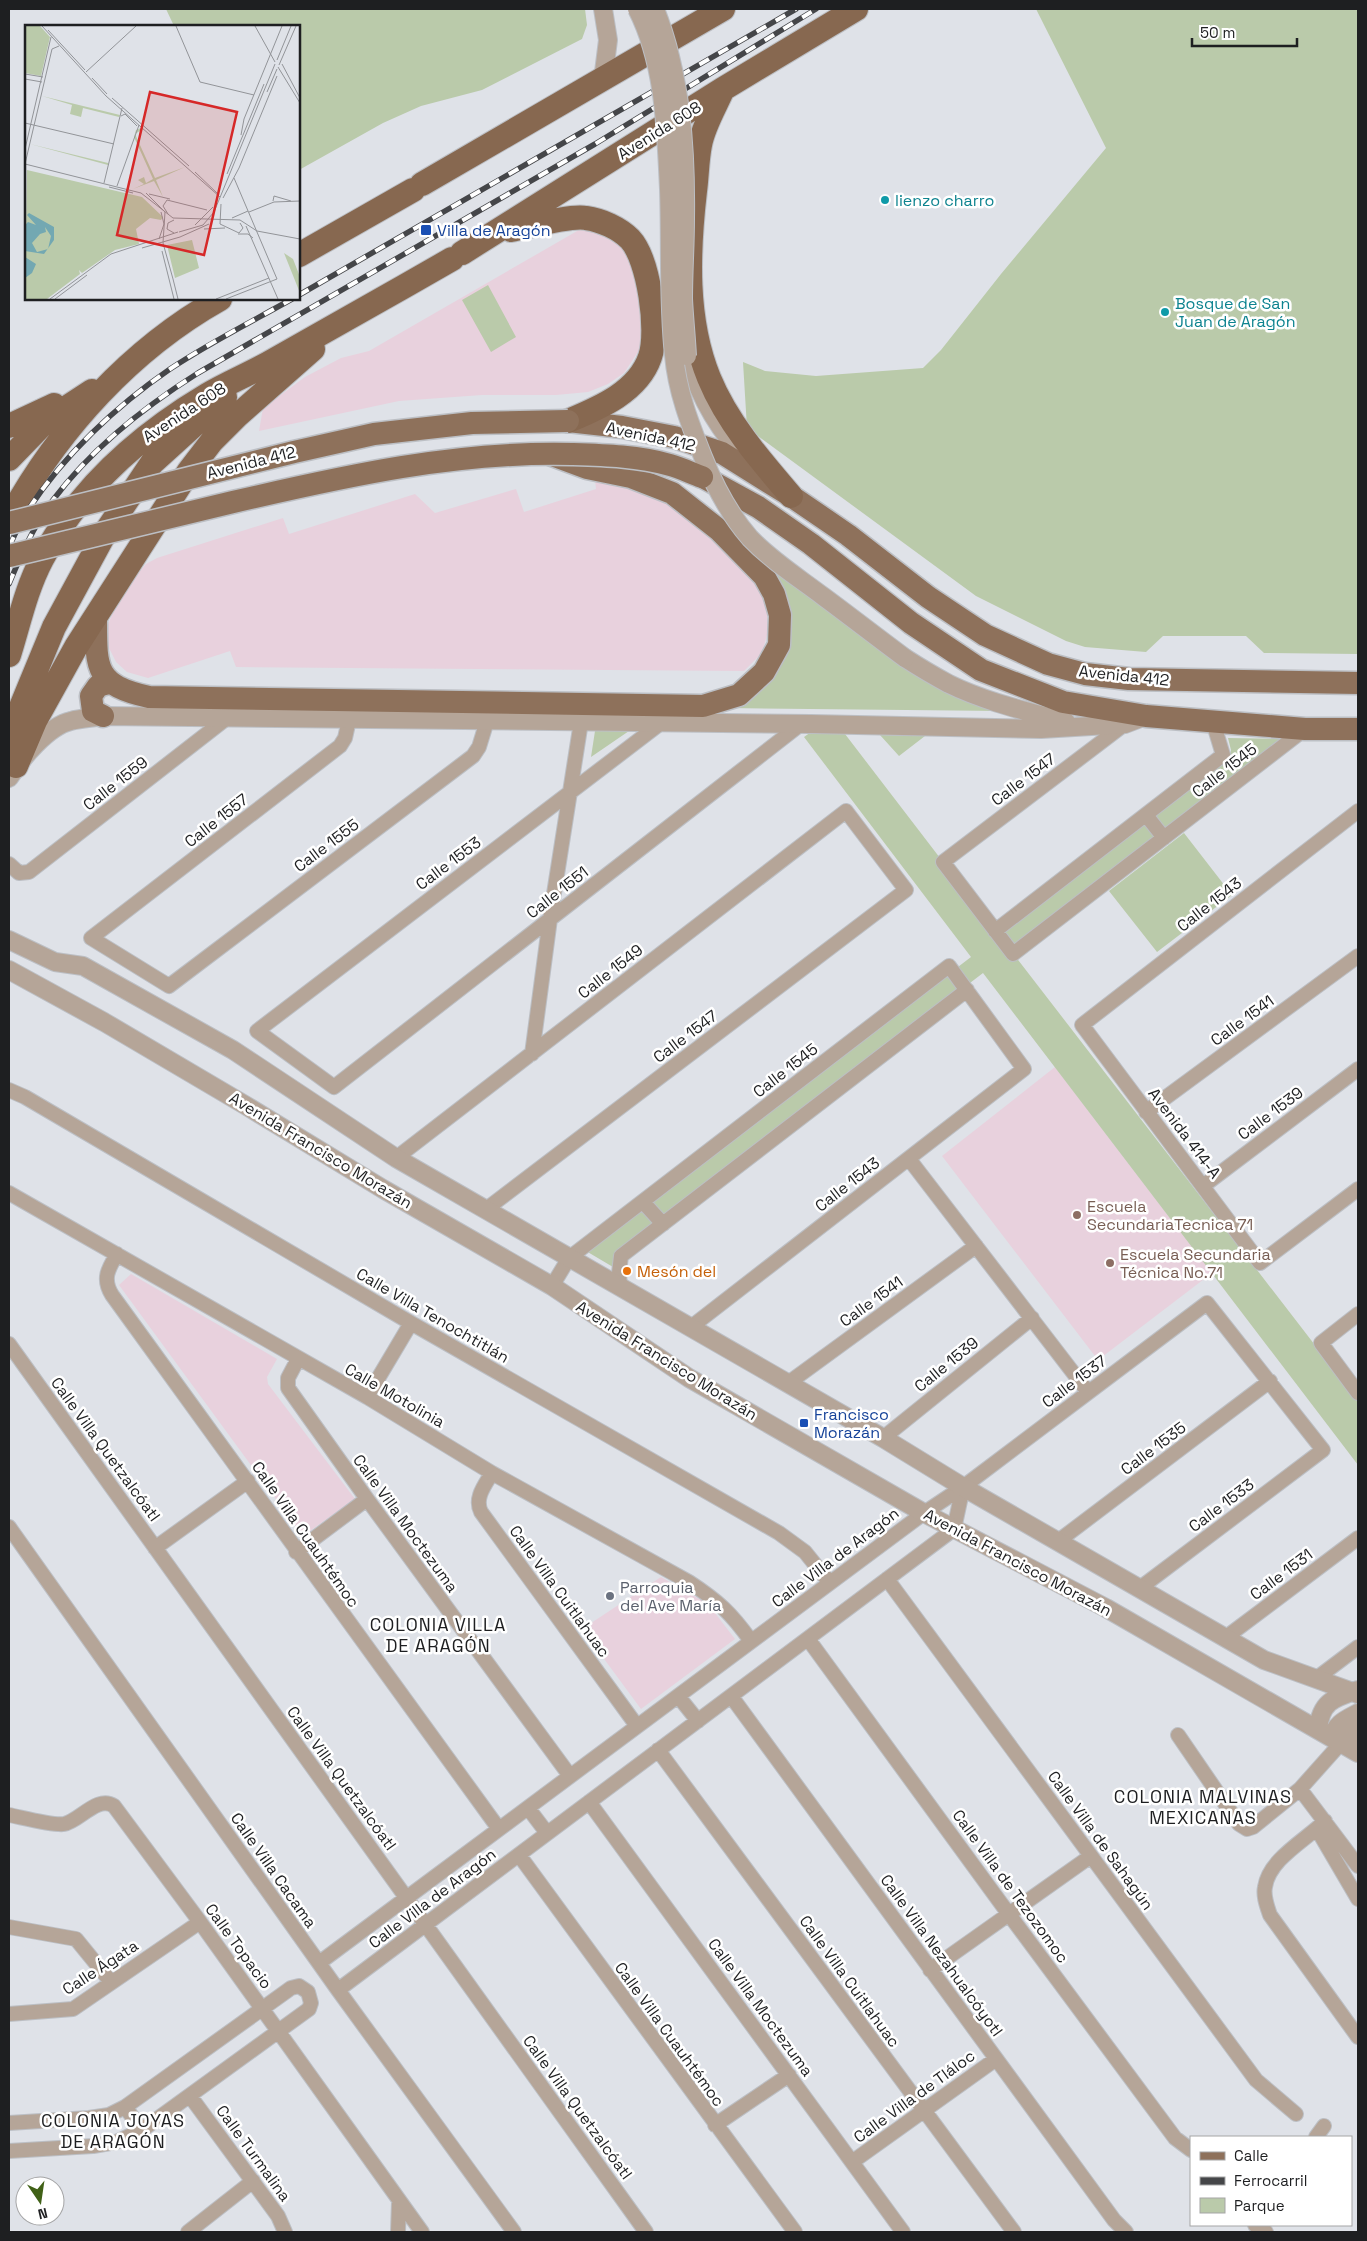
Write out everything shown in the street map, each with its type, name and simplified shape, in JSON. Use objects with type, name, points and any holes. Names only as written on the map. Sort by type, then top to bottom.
[{"type":"highway","points":[[300,254],[723,9]]},
{"type":"highway","name":"Avenida 608","points":[[9,655],[28,592],[42,559],[62,528],[91,489],[124,453],[163,422],[208,394],[268,364],[496,233],[722,89],[856,9]]},
{"type":"highway","points":[[722,89],[700,144],[699,152],[692,230],[690,280],[696,336],[709,378],[724,409],[768,469],[791,496]]},
{"type":"highway","points":[[496,233],[584,217],[610,226],[630,240],[643,262],[654,331],[650,357],[639,376],[626,390],[603,406],[568,421]]},
{"type":"highway","points":[[9,521],[25,490],[67,432],[113,380],[160,338],[218,300]]},
{"type":"highway","points":[[11,767],[76,647],[96,619],[189,472],[212,441],[348,318]]},
{"type":"highway","points":[[11,767],[16,719],[54,627],[105,533],[152,463],[220,401],[268,364]]},
{"type":"highway","points":[[9,426],[113,380]]},
{"type":"highway","points":[[9,459],[46,421],[78,399],[113,380]]},
{"type":"main road","name":"Avenida 412","points":[[9,521],[374,434],[472,423],[568,421],[622,427],[674,437],[722,453],[765,479],[848,535],[928,597],[985,635],[1048,664],[1085,674],[1129,679],[1358,683]]},
{"type":"main road","name":"Avenida 412","points":[[9,556],[341,477],[420,463],[478,457],[548,454],[632,458],[669,465],[702,477],[766,513],[811,544],[910,623],[981,670],[1063,702],[1146,716],[1305,729],[1358,729]]},
{"type":"main road","points":[[96,619],[96,653],[100,668],[109,683],[127,692],[149,696],[703,706],[739,696],[764,672],[779,645],[780,615],[774,594],[764,576],[719,530],[672,493],[631,477],[586,468],[548,454]]},
{"type":"main road","points":[[103,716],[93,711],[91,696],[98,686],[109,683]]},
{"type":"street","points":[[603,9],[608,40],[603,80]]},
{"type":"street","points":[[637,9],[652,45],[660,84],[664,118],[670,218],[670,299],[674,357],[686,414],[710,476],[728,506],[750,537],[782,566],[905,658],[948,683],[988,700],[1078,725]]},
{"type":"street","points":[[655,9],[667,39],[676,80],[682,144],[685,216],[683,299],[687,356],[696,385],[706,406],[735,447],[765,479]]},
{"type":"street","name":"Avenida 412","points":[[11,767],[42,739],[63,724],[103,716],[801,724],[1040,729],[1078,725],[1125,724],[1146,716]]},
{"type":"street","name":"Calle 1559","points":[[9,864],[22,874],[29,872],[227,718]]},
{"type":"street","name":"Calle 1557","points":[[169,986],[91,938],[340,746],[346,738],[349,720]]},
{"type":"street","name":"Calle 1555","points":[[169,986],[473,756],[479,747],[487,721]]},
{"type":"street","points":[[532,1054],[550,919],[582,722]]},
{"type":"street","name":"Calle 1545","points":[[1213,722],[1223,755],[995,931],[1013,954],[1305,729]]},
{"type":"street","name":"Calle 1553","points":[[334,1087],[257,1031],[661,723]]},
{"type":"street","name":"Calle 1551","points":[[334,1087],[801,724]]},
{"type":"street","name":"Calle 1547","points":[[995,931],[943,862],[1125,724]]},
{"type":"street","name":"Calle 1543","points":[[1082,1025],[1358,811]]},
{"type":"street","name":"Calle 1549","points":[[396,1158],[846,812],[906,890]]},
{"type":"street","points":[[1146,815],[1164,838]]},
{"type":"street","name":"Calle 1547","points":[[484,1210],[906,890]]},
{"type":"street","name":"Avenida Francisco Morazán","points":[[9,940],[55,962],[83,966],[233,1050],[396,1158],[1264,1660],[1356,1692]]},
{"type":"street","name":"Calle 1541","points":[[1146,1112],[1358,956]]},
{"type":"street","points":[[38,984],[50,971],[55,962]]},
{"type":"street","name":"Calle 1545","points":[[552,1286],[569,1258],[949,966],[967,990]]},
{"type":"street","name":"Avenida Francisco Morazán","points":[[9,970],[38,984],[245,1105],[383,1189],[552,1286],[689,1378],[924,1513],[1106,1608],[1330,1741],[1358,1753]]},
{"type":"street","points":[[620,1288],[619,1273],[622,1256],[967,990]]},
{"type":"street","name":"Calle 1543","points":[[691,1327],[1024,1069],[967,990]]},
{"type":"street","name":"Avenida 414-A","points":[[1082,1025],[1260,1263],[1358,1189]]},
{"type":"street","name":"Calle 1539","points":[[1203,1186],[1358,1068]]},
{"type":"street","name":"Calle Villa Tenochtitlán","points":[[9,1090],[25,1097],[411,1323],[779,1532],[805,1552],[830,1583]]},
{"type":"street","points":[[909,1159],[1088,1392]]},
{"type":"street","name":"Calle Motolinia","points":[[9,1193],[367,1397],[492,1472],[702,1590],[733,1616],[751,1641]]},
{"type":"street","points":[[642,1202],[663,1224]]},
{"type":"street","name":"Calle 1541","points":[[787,1384],[976,1246]]},
{"type":"street","name":"Calle Villa Cuauhtémoc","points":[[117,1254],[106,1272],[108,1288],[248,1481],[296,1552],[499,1829]]},
{"type":"street","name":"Calle 1537","points":[[962,1487],[1207,1303],[1270,1382]]},
{"type":"street","points":[[1358,1314],[1321,1343],[1358,1393]]},
{"type":"street","name":"Calle 1539","points":[[882,1438],[1032,1318]]},
{"type":"street","points":[[367,1397],[411,1323]]},
{"type":"street","name":"Calle Villa Quetzalcóatl","points":[[9,1344],[646,2232]]},
{"type":"street","name":"Calle Villa Moctezuma","points":[[298,1359],[288,1378],[288,1388],[367,1500],[570,1776]]},
{"type":"street","name":"Calle 1533","points":[[1140,1588],[1323,1450],[1270,1382]]},
{"type":"street","name":"Calle 1535","points":[[1057,1542],[1270,1382]]},
{"type":"street","name":"Calle Villa Cuitlahuac","points":[[492,1472],[479,1496],[478,1502],[481,1512],[637,1726]]},
{"type":"street","points":[[155,1548],[248,1481]]},
{"type":"street","points":[[954,1529],[962,1487]]},
{"type":"street","name":"Calle Villa de Aragón","points":[[319,1963],[751,1641],[962,1487]]},
{"type":"street","points":[[296,1552],[367,1500]]},
{"type":"street","name":"Calle Villa Cacama","points":[[9,1527],[338,1990],[514,2232]]},
{"type":"street","name":"Calle Villa de Aragón","points":[[338,1990],[954,1529]]},
{"type":"street","name":"Calle 1531","points":[[1225,1638],[1358,1538]]},
{"type":"street","name":"Calle Villa de Sahagún","points":[[888,1579],[1256,2080],[1296,2114]]},
{"type":"street","name":"Calle Villa de Tezozomoc","points":[[808,1638],[1008,1913],[1176,2138],[1190,2149]]},
{"type":"street","points":[[1317,1678],[1358,1647]]},
{"type":"street","points":[[1330,1741],[1319,1716],[1323,1708],[1329,1701],[1356,1692]]},
{"type":"street","points":[[678,1696],[698,1721]]},
{"type":"street","name":"Calle Villa Nezahualcóyotl","points":[[731,1696],[1114,2220],[1126,2232]]},
{"type":"street","points":[[1178,1735],[1242,1828],[1253,1827],[1300,1789],[1330,1741],[1334,1729],[1341,1722],[1358,1713]]},
{"type":"street","points":[[1330,1741],[1358,1732]]},
{"type":"street","name":"Calle Villa Cuitlahuac","points":[[658,1750],[1014,2232]]},
{"type":"street","points":[[1300,1789],[1321,1825],[1358,1899]]},
{"type":"street","name":"Calle Villa Moctezuma","points":[[589,1802],[903,2232]]},
{"type":"street","name":"Calle Topacio","points":[[9,1815],[65,1824],[98,1805],[111,1804],[200,1922],[422,2232]]},
{"type":"street","points":[[528,1808],[547,1833]]},
{"type":"street","points":[[1321,1825],[1358,1866]]},
{"type":"street","points":[[1321,1825],[1285,1854],[1273,1869],[1264,1887],[1266,1901],[1270,1914],[1358,2037]]},
{"type":"street","name":"Calle Villa Cuauhtémoc","points":[[519,1855],[716,2125],[790,2230]]},
{"type":"street","points":[[930,1970],[1091,1856]]},
{"type":"street","name":"Calle Ágata","points":[[9,2014],[73,2008],[200,1922]]},
{"type":"street","points":[[9,1927],[76,1939],[111,1982]]},
{"type":"street","points":[[9,2123],[109,2115],[125,2107],[291,1988],[299,1986],[308,1992],[311,2003],[309,2010],[142,2130],[116,2142],[94,2146],[9,2151]]},
{"type":"street","name":"Calle Villa de Tláloc","points":[[852,2162],[996,2059]]},
{"type":"street","points":[[716,2125],[790,2075]]},
{"type":"street","name":"Calle Turmalina","points":[[190,2096],[278,2216],[285,2232]]},
{"type":"street","points":[[125,2107],[142,2130]]},
{"type":"street","points":[[188,2232],[253,2181]]},
{"type":"street","points":[[398,2232],[399,2200]]},
{"type":"shaded area","points":[[591,223],[610,232],[635,261],[646,322],[640,349],[624,373],[608,384],[588,392],[556,395],[482,395],[399,401],[259,431],[263,408],[305,377],[341,358],[369,351]]},
{"type":"shaded area","points":[[595,480],[625,481],[662,498],[704,529],[757,579],[766,598],[768,631],[759,656],[744,671],[236,667],[230,651],[148,678],[127,672],[116,662],[107,644],[106,629],[121,593],[146,564],[157,558],[283,518],[289,534],[415,494],[435,513],[516,489],[524,512],[596,489]]},
{"type":"shaded area","name":"Escuela SecundariaTecnica 71","points":[[1055,1067],[1212,1273],[1098,1360],[942,1156]]},
{"type":"shaded area","points":[[131,1274],[277,1359],[267,1377],[268,1384],[355,1499],[303,1536],[119,1285]]},
{"type":"shaded area","points":[[661,1577],[708,1604],[735,1639],[641,1709],[582,1629]]},
{"type":"green space","points":[[166,9],[585,9],[587,25],[582,39],[482,90],[421,106],[383,123],[300,169],[300,25],[174,25]]},
{"type":"green space","name":"Bosque de San Juan de Aragón","points":[[1036,9],[1358,9],[1358,654],[1264,653],[1246,636],[1163,636],[1146,652],[1085,647],[1066,641],[976,596],[747,428],[743,362],[765,371],[816,376],[923,368],[941,350],[1001,274],[1106,148]]},
{"type":"green space","points":[[488,285],[516,337],[491,352],[462,300]]},
{"type":"green space","points":[[773,571],[901,664],[1002,711],[727,708],[771,670]]},
{"type":"green space","points":[[595,731],[629,731],[591,757]]},
{"type":"green space","points":[[811,732],[845,734],[999,935],[1229,760],[1231,750],[1228,738],[1286,739],[1012,952],[1358,1401],[1358,1465],[983,973],[619,1252],[613,1267],[586,1251],[971,957],[804,737]]},
{"type":"green space","points":[[880,735],[925,736],[899,756]]},
{"type":"green space","points":[[1184,833],[1232,895],[1157,952],[1109,891]]},
{"type":"railway","points":[[300,294],[796,9]]},
{"type":"railway","points":[[9,584],[34,530],[68,481],[102,446],[158,400],[198,373],[595,144],[816,9]]},
{"type":"railway","points":[[9,547],[22,519],[42,490],[75,451],[111,415],[150,383],[185,359],[290,300]]},
{"type":"place","name":"lienzo charro","points":[[885,200]]},
{"type":"place","name":"Villa de Aragón","points":[[426,230]]},
{"type":"place","name":"Bosque de San Juan de Aragón","points":[[1165,312]]},
{"type":"place","name":"Escuela SecundariaTecnica 71","points":[[1077,1215]]},
{"type":"place","name":"Escuela Secundaria Técnica No.71","points":[[1110,1263]]},
{"type":"place","name":"Mesón del","points":[[627,1271]]},
{"type":"place","name":"Francisco Morazán","points":[[804,1423]]},
{"type":"place","name":"Parroquia del Ave María","points":[[610,1596]]},
{"type":"district","name":"COLONIA VILLA DE ARAGÓN","points":[[438,1635]]},
{"type":"district","name":"COLONIA MALVINAS MEXICANAS","points":[[1203,1807]]},
{"type":"district","name":"COLONIA JOYAS DE ARAGÓN","points":[[113,2131]]}]
